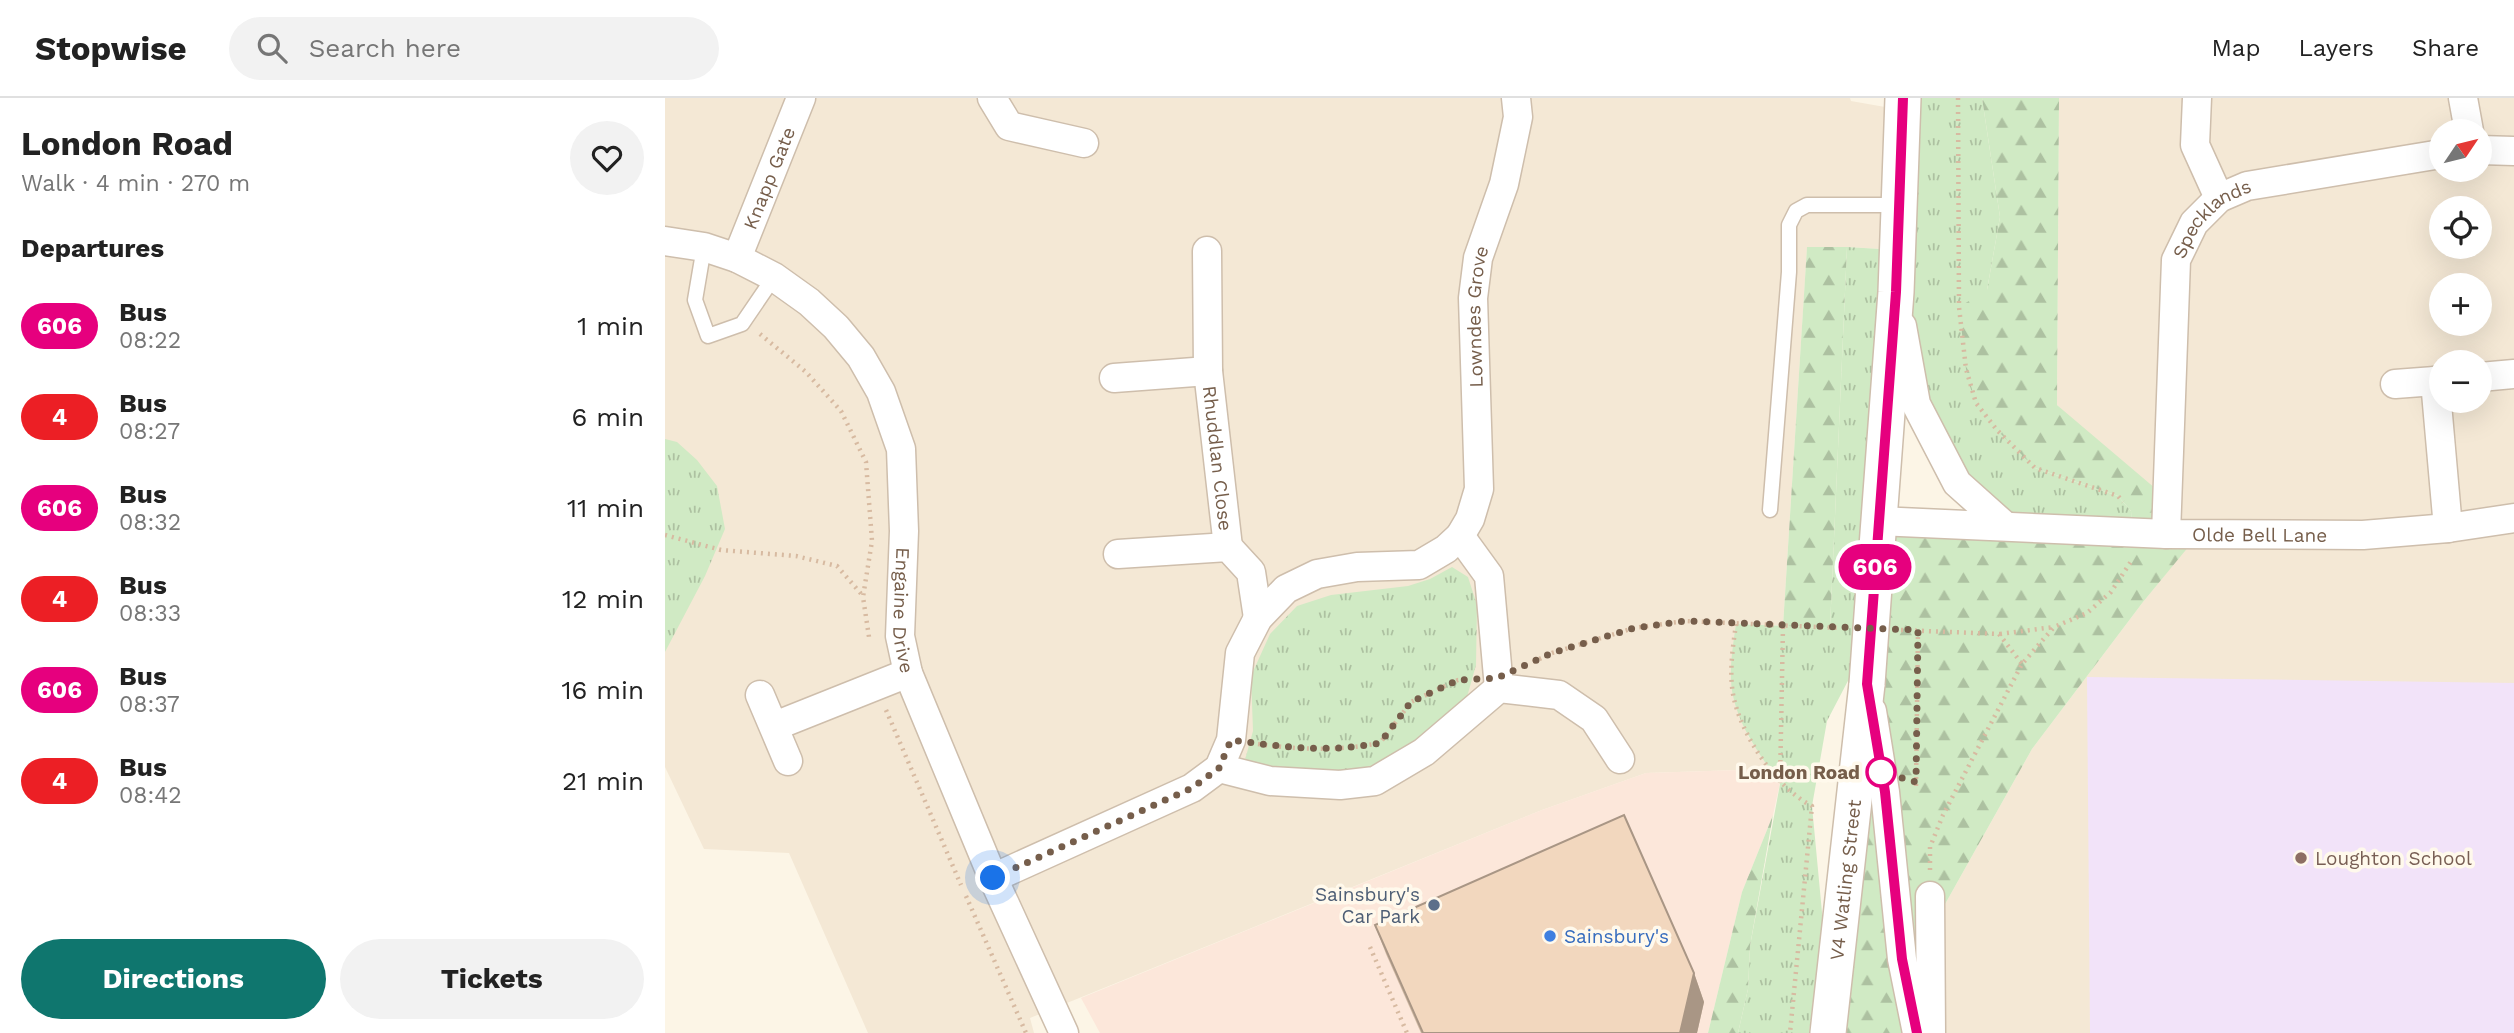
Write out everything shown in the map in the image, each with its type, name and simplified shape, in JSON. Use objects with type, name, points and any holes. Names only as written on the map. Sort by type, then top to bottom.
[{"type":"street","name":"Knapp Gate","points":[[737,258],[801,98]]},
{"type":"street","points":[[992,98],[1009,126],[1084,142]]},
{"type":"street","name":"Lowndes Grove","points":[[1219,768],[1231,740],[1240,653],[1258,618],[1286,589],[1317,574],[1357,567],[1419,565],[1446,549],[1460,536],[1470,519],[1479,489],[1472,298],[1478,258],[1504,184],[1518,117],[1516,98]]},
{"type":"street","name":"V4 Watling Street","points":[[1828,1033],[1867,684],[1896,292],[1903,98]]},
{"type":"street","points":[[2197,98],[2195,145],[2219,198]]},
{"type":"street","points":[[2463,98],[2467,119]]},
{"type":"street","points":[[2492,150],[2514,151]]},
{"type":"street","name":"Specklands","points":[[2166,534],[2176,260],[2195,223],[2219,198],[2247,186],[2429,156]]},
{"type":"street","name":"Engaine Drive","points":[[665,241],[705,247],[737,258],[774,277],[809,302],[837,327],[861,357],[881,391],[901,449],[904,531],[901,636],[908,673],[993,878],[1064,1033]]},
{"type":"street","name":"Rhuddlan Close","points":[[1207,251],[1208,371],[1228,547],[1251,572],[1258,618]]},
{"type":"street","points":[[1896,292],[1916,404],[1957,483],[2004,525]]},
{"type":"street","name":"Rhuddlan Close","points":[[1114,378],[1208,371]]},
{"type":"street","points":[[2492,376],[2514,374]]},
{"type":"street","points":[[2395,384],[2429,382]]},
{"type":"street","points":[[2440,413],[2448,528]]},
{"type":"street","name":"Olde Bell Lane","points":[[1878,521],[2166,534],[2363,535],[2448,528],[2514,517]]},
{"type":"street","points":[[1460,536],[1489,576],[1498,683]]},
{"type":"street","name":"Rhuddlan Close","points":[[1118,554],[1228,547]]},
{"type":"street","points":[[775,726],[908,673]]},
{"type":"street","points":[[1498,683],[1559,695],[1594,719],[1620,759]]},
{"type":"street","points":[[993,878],[1192,788],[1219,768],[1270,781],[1340,785],[1375,781],[1424,752],[1498,683]]},
{"type":"street","points":[[1867,684],[1885,792],[1902,959],[1917,1033]]},
{"type":"street","points":[[760,695],[788,761]]},
{"type":"street","points":[[1930,896],[1931,1033]]},
{"type":"lane","points":[[1770,510],[1789,272],[1789,225],[1795,211],[1807,205],[1899,205]]},
{"type":"lane","points":[[705,247],[695,300],[708,336],[742,324],[774,277]]},
{"type":"path","points":[[665,536],[721,550],[796,556],[837,566],[863,597],[872,541],[866,462],[841,411],[806,372],[766,338],[742,324]]},
{"type":"path","points":[[1231,740],[1289,748],[1345,750],[1380,743],[1411,702],[1458,680],[1498,683],[1552,653],[1634,628],[1685,621],[1842,628]]},
{"type":"path","points":[[1736,624],[1732,656],[1733,695],[1748,736],[1780,783],[1812,806],[1790,1033]]},
{"type":"path","points":[[1780,783],[1783,626]]},
{"type":"path","points":[[1893,630],[1999,634],[2054,627]]},
{"type":"path","points":[[1916,791],[1918,630]]},
{"type":"path","points":[[1999,634],[2022,664]]},
{"type":"path","points":[[1370,947],[1407,1033]]},
{"type":"shaded area","points":[[665,98],[1850,98],[1851,101],[1902,110],[1897,250],[1807,248],[1783,626],[1737,624],[1748,736],[1770,769],[1646,773],[1542,810],[1030,1018],[1034,1033],[868,1033],[789,853],[704,849],[665,767]]},
{"type":"shaded area","points":[[2059,98],[2514,98],[2514,1033],[1931,1033],[1930,931],[2032,749],[2198,534],[2057,405]]},
{"type":"shaded area","name":"Loughton School","points":[[2087,677],[2514,683],[2514,1033],[2090,1033]]},
{"type":"shaded area","points":[[1770,769],[1780,783],[1773,815],[1742,892],[1708,1033],[1100,1033],[1081,998],[1542,810],[1646,773]]},
{"type":"green space","points":[[1904,98],[1982,98],[2000,217],[1987,290],[2035,468],[2118,496],[2131,511],[2132,532],[2004,525],[1916,404],[1897,296],[1875,629],[1827,721],[1812,806],[1823,923],[1809,1033],[1738,1033],[1748,989],[1750,946],[1780,784],[1752,742],[1736,708],[1731,660],[1736,624],[1830,628],[1847,247],[1897,250]]},
{"type":"green space","points":[[1982,98],[2059,98],[2057,405],[2169,500],[2166,534],[2199,534],[2143,602],[2032,749],[1930,931],[1931,1033],[1828,1033],[1878,521],[2132,532],[2131,511],[2118,496],[2035,468],[1997,430],[1976,403],[1966,369],[1959,307],[1987,290],[2000,217]]},
{"type":"green space","points":[[1807,247],[1847,247],[1830,628],[1783,626]]},
{"type":"green space","points":[[665,439],[677,442],[697,460],[717,486],[725,529],[705,576],[665,652]]},
{"type":"green space","points":[[1452,567],[1468,577],[1477,605],[1476,665],[1467,697],[1455,718],[1374,767],[1342,775],[1243,767],[1253,731],[1251,676],[1270,634],[1297,606],[1331,595],[1408,586],[1430,579]]},
{"type":"green space","points":[[1773,815],[1750,946],[1748,989],[1738,1033],[1708,1033],[1742,892]]},
{"type":"building","name":"Sainsbury's","points":[[1624,815],[1694,973],[1680,1033],[1423,1033],[1375,925]]},
{"type":"bus line","name":"606","points":[[1903,98],[1896,292],[1867,684],[1885,792],[1902,959],[1917,1033]]},
{"type":"place","name":"London Road","points":[[1881,772]]},
{"type":"place","name":"Loughton School","points":[[2301,858]]},
{"type":"place","name":"Sainsbury's Car Park","points":[[1434,905]]},
{"type":"place","name":"Sainsbury's","points":[[1550,936]]},
{"type":"route","points":[[993,878],[1192,788],[1219,768],[1231,740],[1289,748],[1345,750],[1380,743],[1411,702],[1458,680],[1497,678],[1552,653],[1634,628],[1685,621],[1918,630],[1916,782],[1881,772]]}]
